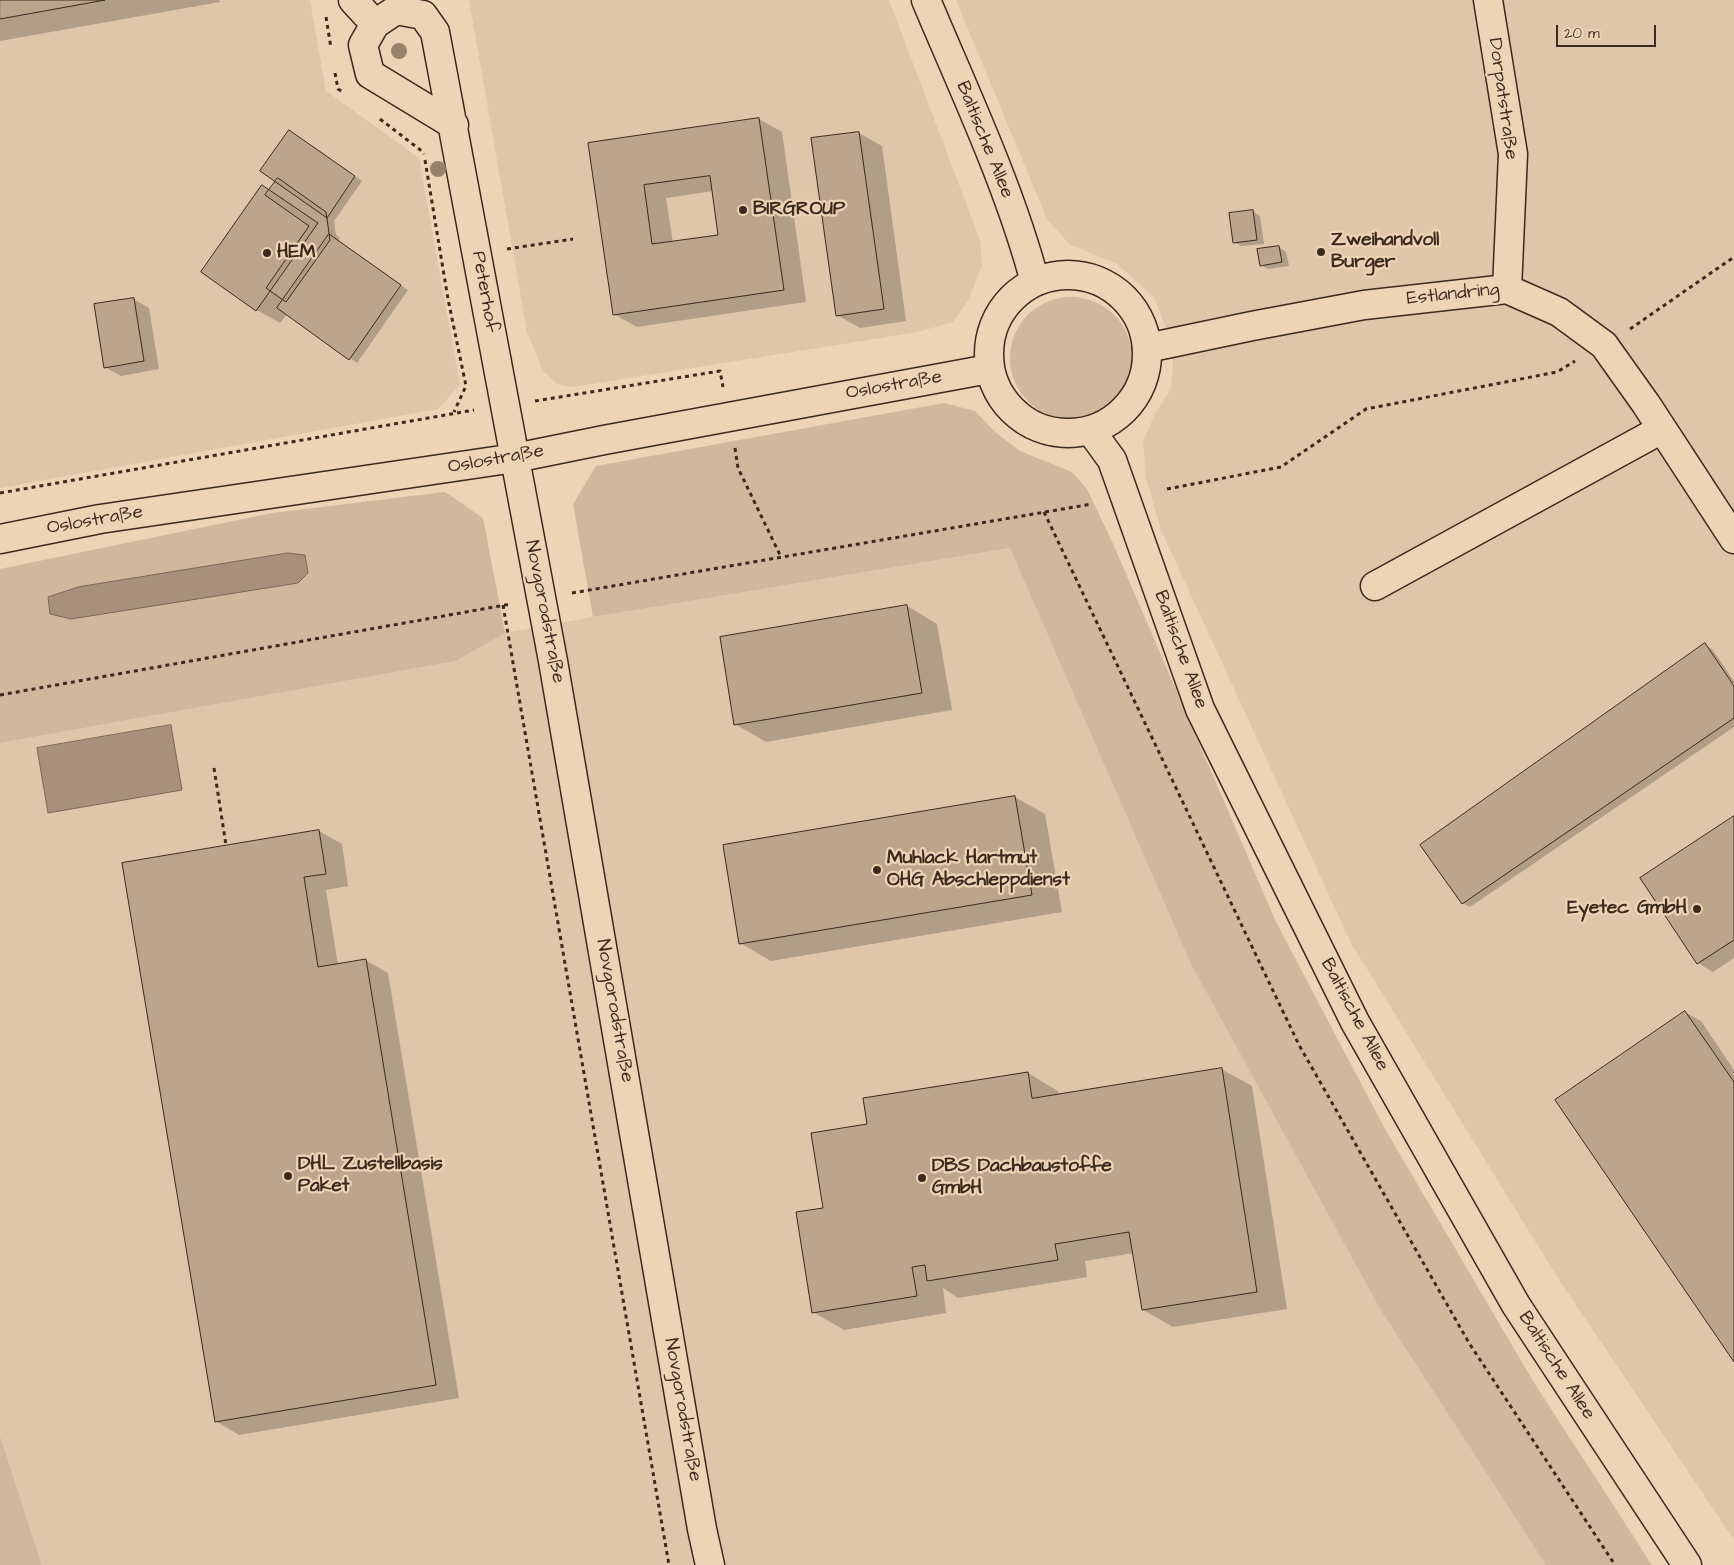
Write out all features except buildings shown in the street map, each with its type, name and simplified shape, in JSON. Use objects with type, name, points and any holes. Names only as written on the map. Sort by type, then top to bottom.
[{"type":"street","points":[[353,0],[375,24]]},
{"type":"street","name":"Baltische Allee","points":[[926,0],[999,175],[1025,245],[1035,282]]},
{"type":"street","name":"Dorpatstraße","points":[[1488,0],[1513,154],[1507,288]]},
{"type":"street","name":"Peterhof","points":[[454,125],[370,74],[363,45],[375,24],[396,10],[424,14],[435,32],[454,125],[476,254],[515,458]]},
{"type":"street","points":[[1051,276],[1084,276],[1116,290],[1138,316],[1147,348],[1143,381],[1131,402],[1113,420],[1091,431],[1077,434],[1062,434],[1042,429],[1022,420],[1011,411],[995,387],[987,358],[990,335],[999,313],[1015,295],[1035,282],[1051,276]]},
{"type":"street","name":"Estlandring","points":[[1147,348],[1364,305],[1507,288],[1559,312],[1604,345],[1734,539]]},
{"type":"street","name":"Oslostraße","points":[[0,539],[100,518],[515,458],[990,369]]},
{"type":"street","points":[[1374,586],[1662,429]]},
{"type":"street","name":"Baltische Allee","points":[[1091,431],[1112,460],[1200,709],[1355,1022],[1516,1304],[1687,1565]]},
{"type":"street","name":"Novgorodstraße","points":[[515,458],[553,661],[710,1565]]},
{"type":"path","points":[[324,10],[331,49]]},
{"type":"path","points":[[335,69],[338,89],[345,94]]},
{"type":"path","points":[[374,114],[423,152],[448,298],[466,386],[453,413]]},
{"type":"path","points":[[476,254],[573,239]]},
{"type":"path","points":[[1167,489],[1281,468],[1366,409],[1557,372],[1632,328],[1734,257]]},
{"type":"path","points":[[0,695],[541,598],[1092,504]]},
{"type":"path","points":[[1044,512],[1299,1045],[1469,1343],[1615,1565]]},
{"type":"path","points":[[503,605],[669,1565]]},
{"type":"path","points":[[214,768],[226,845]]},
{"type":"shaded area","points":[[0,0],[310,0],[326,91],[419,158],[460,385],[438,409],[0,488]]},
{"type":"shaded area","points":[[469,0],[889,0],[980,240],[982,266],[968,301],[953,322],[918,332],[573,387],[557,384],[543,371],[527,332]]},
{"type":"shaded area","points":[[956,0],[1734,0],[1734,1540],[1556,1275],[1351,943],[1161,530],[1146,478],[1143,441],[1155,414],[1171,389],[1173,364],[1171,343],[1155,298],[1117,264],[1069,244],[1047,219]]},
{"type":"shaded area","points":[[1071,297],[1083,298],[1094,302],[1105,307],[1114,315],[1122,324],[1127,335],[1131,346],[1131,370],[1127,381],[1122,392],[1114,401],[1105,409],[1094,414],[1083,418],[1071,419],[1059,418],[1048,414],[1037,409],[1028,401],[1020,392],[1015,381],[1011,370],[1010,358],[1011,346],[1015,335],[1020,324],[1028,315],[1037,307],[1048,302],[1059,298]]},
{"type":"shaded area","points":[[944,403],[975,411],[995,432],[1020,451],[1072,472],[1087,489],[1114,546],[1276,922],[1385,1129],[1533,1381],[1652,1565],[1546,1565],[1380,1309],[1191,964],[1010,548],[593,617],[573,504],[596,466]]},
{"type":"shaded area","points":[[445,492],[483,518],[505,633],[456,661],[0,743],[0,569],[272,513]]},
{"type":"shaded area","points":[[1010,548],[1191,964],[1380,1309],[1546,1565],[42,1565],[0,1436],[0,743],[456,661],[505,633]]},
{"type":"shaded area","points":[[288,553],[305,555],[308,573],[298,583],[71,619],[50,614],[48,597],[78,587]]},
{"type":"shaded area","points":[[171,725],[182,790],[48,813],[37,748]]},
{"type":"shaded area","points":[[0,1436],[42,1565],[0,1565]]},
{"type":"place","name":"BIRGROUP","points":[[743,210]]},
{"type":"place","name":"Zweihandvoll Burger","points":[[1321,252]]},
{"type":"place","name":"HEM","points":[[267,253]]},
{"type":"place","name":"Muhlack Hartmut OHG Abschleppdienst","points":[[877,870]]},
{"type":"place","name":"Eyetec GmbH","points":[[1697,909]]},
{"type":"place","name":"DHL Zustellbasis Paket","points":[[288,1176]]},
{"type":"place","name":"DBS Dachbaustoffe GmbH","points":[[922,1178]]}]
